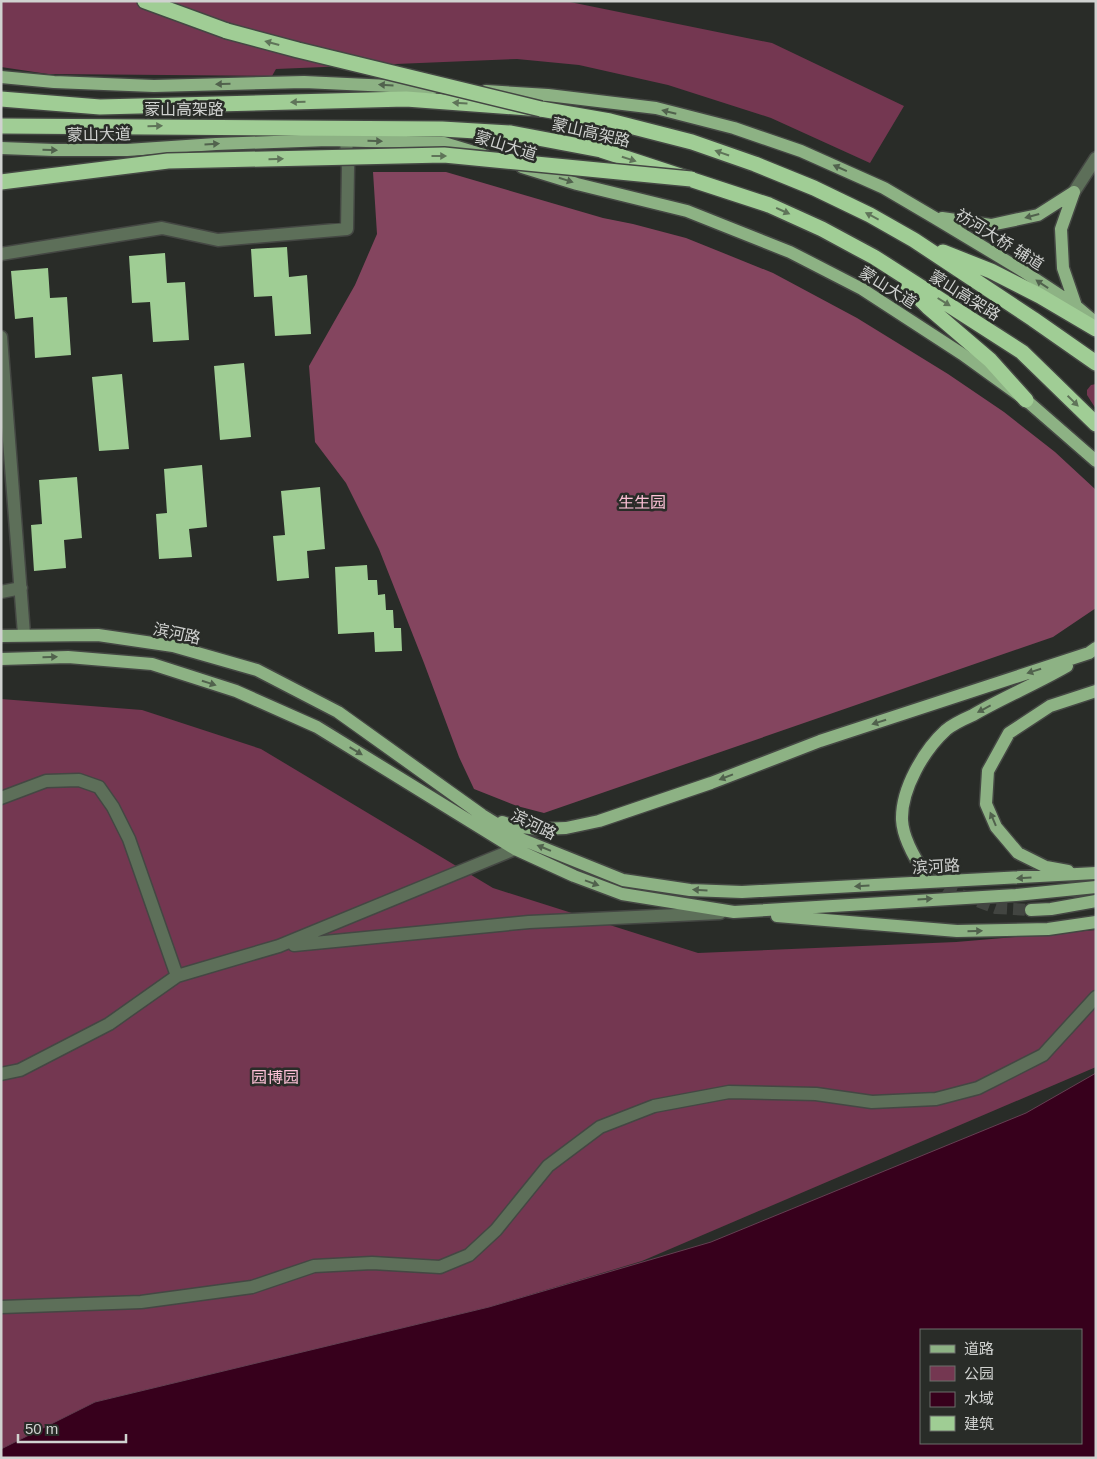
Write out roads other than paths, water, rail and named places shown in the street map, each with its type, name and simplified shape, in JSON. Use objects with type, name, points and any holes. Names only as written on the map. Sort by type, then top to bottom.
[{"type":"highway","points":[[145,1],[227,31],[541,109]]},
{"type":"highway","points":[[174,1],[227,31]]},
{"type":"highway","name":"蒙山高架路","points":[[1,99],[100,107],[406,99],[541,109],[628,126],[692,142],[755,164],[830,196],[870,216],[914,240],[1096,363]]},
{"type":"highway","name":"蒙山高架路","points":[[1,126],[423,128],[511,133],[601,150],[769,205],[822,228],[880,261],[1022,352],[1096,424]]},
{"type":"highway","points":[[1,182],[168,161],[444,155],[691,179]]},
{"type":"highway","points":[[914,240],[991,271],[1040,296],[1096,329]]},
{"type":"highway","points":[[880,261],[928,307],[990,360],[1026,400]]},
{"type":"main road","name":"祊河大桥 辅道","points":[[1,77],[54,82],[154,86],[313,82],[387,85],[548,95],[656,108],[734,128],[801,151],[884,188],[1023,271],[1076,306],[1096,322]]},
{"type":"main road","name":"蒙山大道","points":[[1,148],[127,150],[216,144],[346,140],[444,143],[577,184],[687,211],[790,252],[862,288],[962,354],[1026,400]]},
{"type":"main road","points":[[935,218],[991,225],[1038,215],[1074,192]]},
{"type":"main road","points":[[1074,192],[1061,229],[1063,268],[1076,306]]},
{"type":"main road","points":[[1026,400],[1095,460]]},
{"type":"main road","name":"滨河路","points":[[1,636],[24,634],[107,636],[172,646],[257,670],[338,712],[482,815],[521,839],[623,880],[690,890],[742,892],[1093,874]]},
{"type":"main road","points":[[482,815],[514,826],[538,828],[566,828],[599,821],[711,783],[820,741],[1092,651]]},
{"type":"main road","points":[[926,875],[909,845],[902,820],[905,798],[919,764],[947,729],[988,706],[1036,684],[1092,651]]},
{"type":"main road","name":"滨河路","points":[[1,659],[68,656],[152,664],[236,692],[317,727],[515,850],[574,876],[622,894],[734,912],[1016,895],[1096,887]]},
{"type":"main road","points":[[1093,874],[1046,867],[1018,853],[996,827],[986,804],[988,771],[1009,733],[1050,706],[1096,692]]},
{"type":"main road","points":[[1031,910],[1051,909],[1096,900]]},
{"type":"main road","points":[[734,912],[957,931],[1048,929],[1096,922]]},
{"type":"street","points":[[1,254],[162,228],[218,240],[347,230],[348,168],[346,140]]},
{"type":"street","points":[[1074,192],[1096,158]]},
{"type":"street","points":[[1,337],[24,634]]},
{"type":"street","points":[[1,592],[21,588]]},
{"type":"street","points":[[1,798],[46,782],[79,780],[99,788],[113,807],[129,839],[177,976]]},
{"type":"street","points":[[1,1074],[20,1070],[109,1024],[177,976],[279,946],[515,850]]},
{"type":"street","points":[[279,946],[529,922],[734,912]]},
{"type":"street","points":[[1,1307],[141,1302],[252,1287],[314,1266],[372,1263],[440,1267],[469,1255],[496,1230],[548,1166],[600,1127],[654,1106],[729,1092],[816,1094],[872,1102],[936,1099],[978,1088],[1043,1055],[1096,996]]},
{"type":"water","points":[[1096,1073],[1096,1458],[1,1458],[1,1449],[95,1402],[489,1307],[711,1242],[1026,1113]]},
{"type":"tunnel","points":[[930,878],[950,891],[996,908],[1031,910]]},
{"type":"park label","name":"生生园","points":[[642,502]]},
{"type":"park label","name":"园博园","points":[[275,1077]]}]
